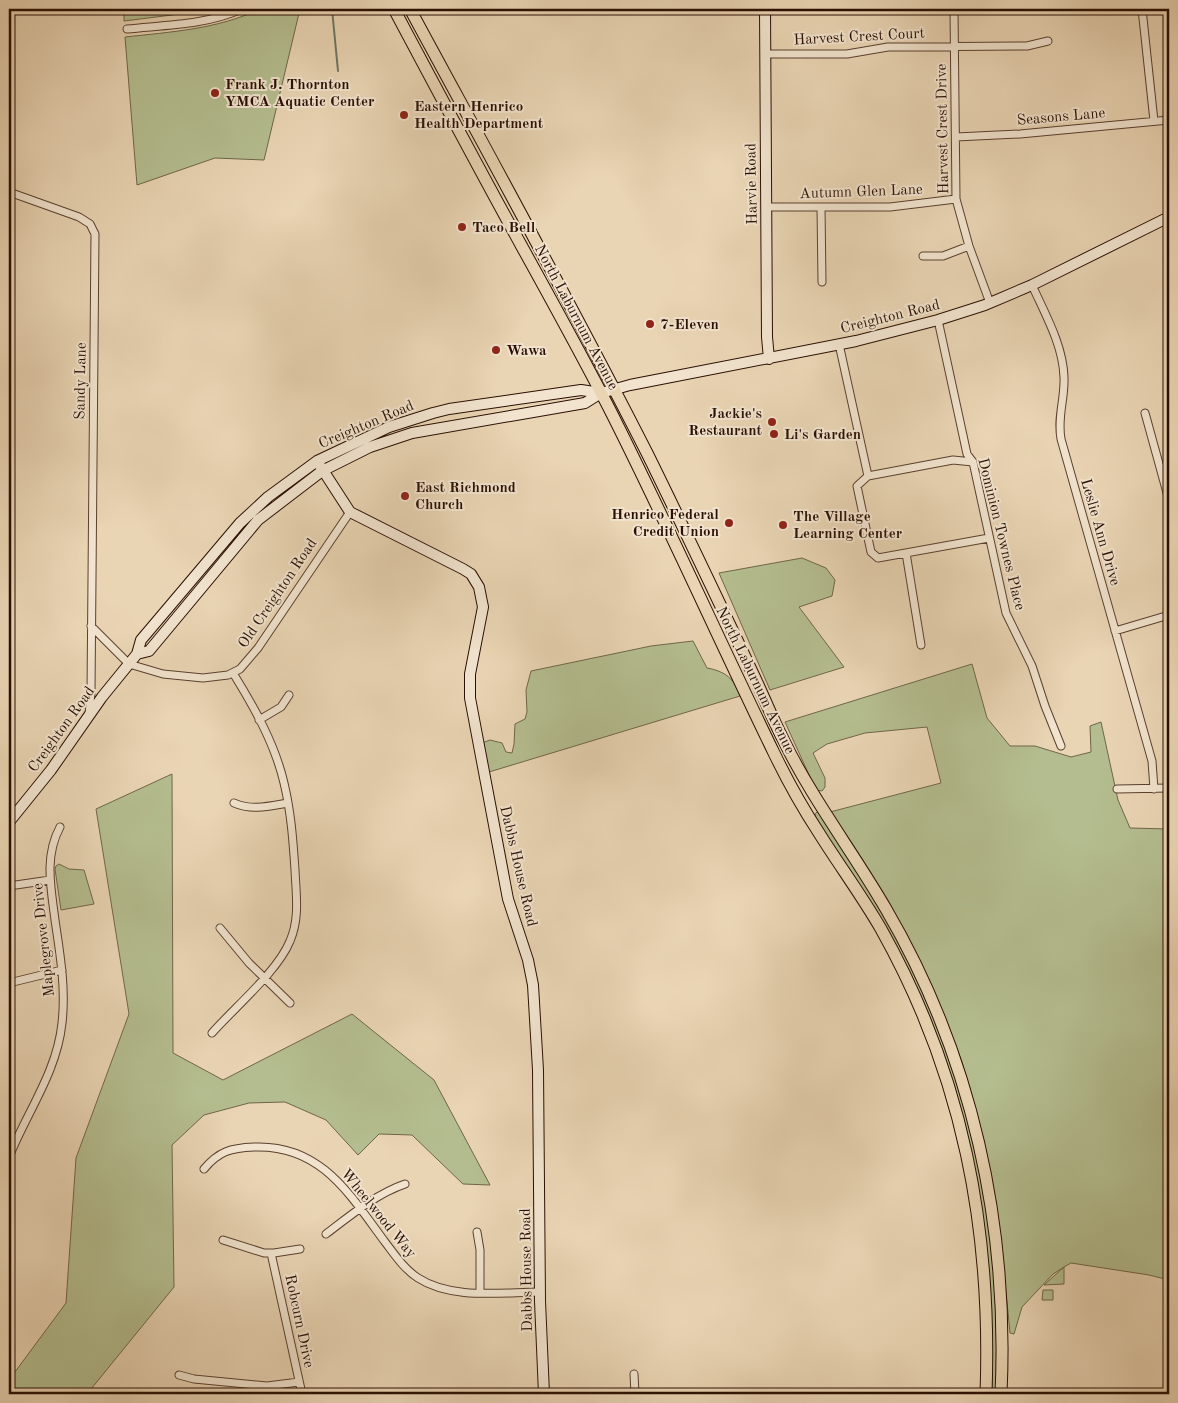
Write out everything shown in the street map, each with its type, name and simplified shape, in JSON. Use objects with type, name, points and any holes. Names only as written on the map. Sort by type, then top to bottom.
[{"type":"main road","name":"North Laburnum Avenue","points":[[394,9],[601,392],[650,490],[782,768],[820,835],[865,902],[906,979],[934,1045],[960,1125],[976,1205],[983,1249],[986,1296],[986,1394]]},
{"type":"main road","name":"North Laburnum Avenue","points":[[410,9],[614,389],[672,504],[783,740],[829,820],[886,909],[923,979],[946,1034],[968,1099],[982,1152],[999,1263],[1003,1337],[1001,1394]]},
{"type":"main road","name":"Harvie Road","points":[[765,9],[767,337],[769,359]]},
{"type":"main road","name":"Creighton Road","points":[[9,822],[50,770],[102,697],[137,654],[141,640],[240,524],[268,496],[317,461],[389,427],[449,409],[582,390],[601,392],[884,335],[938,320],[990,303],[1032,285],[1169,218]]},
{"type":"main road","name":"Creighton Road","points":[[137,654],[148,651],[258,520],[322,471],[358,452],[402,436],[435,428],[585,404],[601,392]]},
{"type":"main road","name":"Dabbs House Road","points":[[317,461],[350,512],[463,569],[471,574],[479,586],[483,607],[470,674],[470,698],[508,899],[530,969],[536,1008],[540,1292],[544,1394]]},
{"type":"street","points":[[127,29],[201,22],[242,9]]},
{"type":"street","name":"Harvest Crest Drive","points":[[954,9],[956,199],[969,246],[990,303]]},
{"type":"street","points":[[1142,9],[1154,121]]},
{"type":"street","name":"Harvest Crest Court","points":[[765,54],[848,54],[888,47],[1027,46],[1048,41]]},
{"type":"street","name":"Seasons Lane","points":[[956,137],[1020,134],[1169,120]]},
{"type":"street","name":"Sandy Lane","points":[[9,192],[79,217],[90,224],[94,234],[91,693],[89,717]]},
{"type":"street","name":"Autumn Glen Lane","points":[[767,208],[890,207],[956,199]]},
{"type":"street","points":[[822,207],[822,282]]},
{"type":"street","points":[[923,256],[942,256],[969,246]]},
{"type":"street","name":"Leslie Ann Drive","points":[[1032,285],[1059,348],[1063,363],[1064,385],[1059,421],[1061,440],[1152,761],[1154,789]]},
{"type":"street","name":"Dominion Townes Place","points":[[938,320],[967,454],[973,462],[1006,613],[1032,666],[1061,746]]},
{"type":"street","points":[[839,344],[868,476]]},
{"type":"street","points":[[1145,413],[1169,500]]},
{"type":"street","points":[[973,462],[954,460],[868,476],[857,486],[871,552],[878,558],[990,538]]},
{"type":"street","name":"Old Creighton Road","points":[[129,664],[163,674],[203,678],[215,678],[233,673],[250,659],[258,648],[350,512]]},
{"type":"street","points":[[906,553],[921,644]]},
{"type":"street","points":[[1115,631],[1169,615]]},
{"type":"street","points":[[91,626],[129,664]]},
{"type":"street","points":[[212,1033],[284,954],[296,923],[292,826],[288,802],[276,757],[259,720],[233,673]]},
{"type":"street","points":[[259,720],[281,707],[289,695]]},
{"type":"street","points":[[1118,789],[1169,788]]},
{"type":"street","points":[[234,803],[255,808],[288,802]]},
{"type":"street","name":"Maplegrove Drive","points":[[9,1157],[47,1078],[58,1045],[64,1009],[62,970],[48,869],[50,853],[60,828]]},
{"type":"street","points":[[9,886],[50,880]]},
{"type":"street","points":[[220,928],[264,978],[290,1003]]},
{"type":"street","points":[[9,983],[62,970]]},
{"type":"street","name":"Wheelwood Way","points":[[204,1169],[216,1156],[228,1150],[259,1147],[280,1149],[305,1158],[321,1167],[339,1181],[398,1260],[418,1278],[450,1292],[540,1292]]},
{"type":"street","points":[[326,1234],[360,1208],[392,1188],[405,1184]]},
{"type":"street","points":[[477,1232],[480,1250],[480,1292]]},
{"type":"street","points":[[223,1240],[264,1253],[300,1249]]},
{"type":"street","name":"Robcurn Drive","points":[[271,1253],[302,1394]]},
{"type":"street","points":[[634,1374],[635,1394]]},
{"type":"street","points":[[179,1375],[194,1379],[267,1386],[299,1382]]},
{"type":"green space","points":[[124,9],[213,9],[124,21]]},
{"type":"green space","points":[[260,9],[300,9],[264,160],[215,158],[137,185],[125,37],[211,25],[244,16]]},
{"type":"green space","points":[[802,558],[826,568],[835,580],[832,596],[799,607],[844,667],[770,690],[719,573]]},
{"type":"green space","points":[[693,641],[707,668],[719,671],[732,680],[740,696],[489,772],[482,743],[490,740],[502,743],[506,752],[512,753],[515,724],[525,719],[527,712],[526,690],[531,671],[651,646]]},
{"type":"green space","points":[[972,664],[987,718],[1010,746],[1035,746],[1071,757],[1091,752],[1090,726],[1101,722],[1118,800],[1130,828],[1169,829],[1169,1280],[1149,1275],[1071,1263],[1053,1274],[1022,1307],[1014,1334],[1010,1333],[992,1180],[962,1062],[942,1011],[830,812],[941,783],[927,727],[865,733],[827,744],[813,753],[825,778],[825,787],[822,791],[816,790],[785,722]]},
{"type":"green space","points":[[172,774],[173,1053],[223,1080],[352,1014],[434,1080],[490,1185],[463,1184],[412,1135],[379,1134],[358,1155],[326,1120],[285,1102],[249,1103],[204,1115],[172,1145],[174,1287],[87,1394],[9,1394],[9,1380],[66,1303],[76,1158],[129,1014],[96,809]]},
{"type":"green space","points":[[817,812],[820,813],[858,872],[913,967],[951,1058],[986,1190],[997,1294],[996,1394],[992,1394],[980,1211],[928,1020],[816,819],[815,814]]},
{"type":"green space","points":[[59,864],[69,869],[84,870],[94,904],[61,910],[55,869]]},
{"type":"green space","points":[[1064,1267],[1064,1284],[1044,1285]]},
{"type":"green space","points":[[1043,1290],[1053,1290],[1053,1300],[1042,1300]]},
{"type":"waterway","points":[[332,9],[338,71]]},
{"type":"place","name":"Frank J. Thornton YMCA Aquatic Center","points":[[215,93]]},
{"type":"place","name":"Eastern Henrico Health Department","points":[[404,115]]},
{"type":"place","name":"Taco Bell","points":[[462,227]]},
{"type":"place","name":"7-Eleven","points":[[650,324]]},
{"type":"place","name":"Wawa","points":[[496,350]]},
{"type":"place","name":"Jackie's Restaurant","points":[[772,422]]},
{"type":"place","name":"Li's Garden","points":[[774,434]]},
{"type":"place","name":"East Richmond Church","points":[[405,496]]},
{"type":"place","name":"Henrico Federal Credit Union","points":[[729,523]]},
{"type":"place","name":"The Village Learning Center","points":[[783,525]]}]
